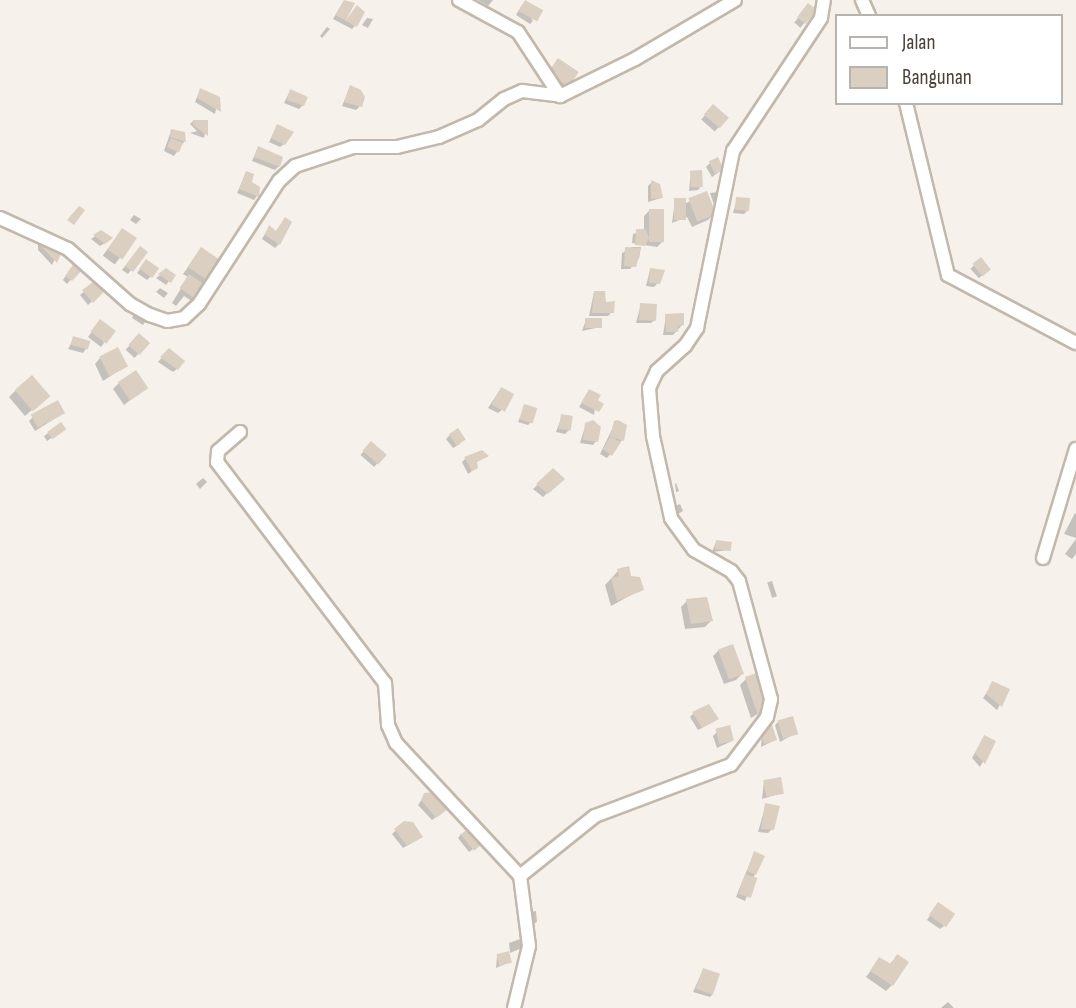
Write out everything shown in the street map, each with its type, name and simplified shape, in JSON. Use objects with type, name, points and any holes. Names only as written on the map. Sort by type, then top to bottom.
[{"type":"street","points":[[459,0],[518,32],[560,96]]},
{"type":"street","points":[[0,218],[68,249],[130,304],[150,315],[167,321],[184,318],[199,304],[279,181],[295,166],[353,147],[397,147],[439,137],[478,120],[504,99],[522,91],[560,96],[635,59],[735,0]]},
{"type":"street","points":[[520,876],[595,816],[731,765],[767,717],[771,699],[738,582],[731,571],[694,550],[671,518],[653,436],[649,388],[657,371],[685,346],[697,328],[733,151],[821,18],[824,0]]},
{"type":"street","points":[[906,105],[948,275],[1076,344]]},
{"type":"street","points":[[240,432],[218,452],[217,462],[385,683],[388,726],[396,743],[520,876],[530,946],[514,1008]]},
{"type":"street","points":[[1043,558],[1076,449]]},
{"type":"building","points":[[344,0],[355,3],[346,20],[357,5],[365,12],[357,27],[335,15]]},
{"type":"building","points":[[525,0],[543,10],[537,22],[519,11]]},
{"type":"building","points":[[808,3],[817,10],[806,24],[797,17]]},
{"type":"building","points":[[558,58],[579,72],[569,87],[548,73]]},
{"type":"building","points":[[350,85],[361,90],[365,97],[362,107],[344,102]]},
{"type":"building","points":[[200,88],[220,97],[221,112],[197,98]]},
{"type":"building","points":[[290,89],[308,97],[304,106],[287,100]]},
{"type":"building","points":[[713,104],[729,118],[720,128],[704,115]]},
{"type":"building","points":[[193,120],[208,120],[208,136],[193,125]]},
{"type":"building","points":[[277,124],[294,132],[285,145],[271,138]]},
{"type":"building","points":[[171,129],[185,132],[186,142],[170,137]]},
{"type":"building","points":[[171,138],[183,143],[179,152],[167,147]]},
{"type":"building","points":[[258,146],[283,157],[280,167],[254,157]]},
{"type":"building","points":[[718,157],[724,170],[715,174],[709,161]]},
{"type":"building","points":[[702,170],[703,187],[691,188],[690,171]]},
{"type":"building","points":[[246,171],[254,174],[252,182],[260,187],[259,197],[239,189]]},
{"type":"building","points":[[651,180],[660,184],[663,198],[651,199]]},
{"type":"building","points":[[707,191],[716,214],[697,222],[688,198]]},
{"type":"building","points":[[736,197],[750,198],[749,211],[735,210]]},
{"type":"building","points":[[674,198],[686,198],[686,220],[674,220]]},
{"type":"building","points":[[79,206],[85,210],[74,225],[67,220]]},
{"type":"building","points":[[649,209],[664,209],[664,242],[649,242]]},
{"type":"building","points":[[285,217],[292,222],[280,245],[265,235],[269,225],[276,231]]},
{"type":"building","points":[[122,228],[137,238],[122,260],[107,250]]},
{"type":"building","points":[[636,229],[646,229],[649,238],[645,246],[635,245]]},
{"type":"building","points":[[101,230],[113,238],[105,244],[93,235]]},
{"type":"building","points":[[41,235],[63,249],[57,263],[41,246]]},
{"type":"building","points":[[140,246],[148,252],[133,272],[125,266]]},
{"type":"building","points":[[201,247],[222,261],[208,281],[188,267]]},
{"type":"building","points":[[625,247],[641,248],[636,267],[624,266]]},
{"type":"building","points":[[981,257],[991,270],[982,276],[972,264]]},
{"type":"building","points":[[146,259],[159,268],[152,278],[139,269]]},
{"type":"building","points":[[75,262],[84,268],[72,281],[65,276]]},
{"type":"building","points":[[166,268],[176,275],[171,283],[158,274]]},
{"type":"building","points":[[650,268],[665,270],[660,284],[649,283]]},
{"type":"building","points":[[189,274],[207,286],[198,300],[179,288]]},
{"type":"building","points":[[96,280],[106,290],[93,303],[82,290]]},
{"type":"building","points":[[594,291],[605,291],[606,302],[615,301],[614,313],[592,313]]},
{"type":"building","points":[[640,303],[657,304],[656,321],[639,320]]},
{"type":"building","points":[[684,313],[684,325],[678,326],[678,332],[666,332],[665,314]]},
{"type":"building","points":[[585,318],[602,318],[602,328],[585,328]]},
{"type":"building","points":[[100,319],[116,331],[106,344],[90,332]]},
{"type":"building","points":[[139,333],[150,343],[139,355],[128,345]]},
{"type":"building","points":[[73,336],[90,341],[88,350],[71,345]]},
{"type":"building","points":[[118,347],[128,367],[109,376],[99,357]]},
{"type":"building","points":[[169,348],[185,361],[178,370],[160,357]]},
{"type":"building","points":[[136,370],[148,388],[130,401],[118,382]]},
{"type":"building","points":[[32,375],[50,396],[33,411],[15,390]]},
{"type":"building","points":[[501,387],[514,394],[505,412],[492,405]]},
{"type":"building","points":[[589,389],[601,395],[598,400],[604,404],[599,412],[581,403]]},
{"type":"building","points":[[58,400],[65,413],[38,428],[31,415]]},
{"type":"building","points":[[524,404],[537,408],[533,423],[519,419]]},
{"type":"building","points":[[561,414],[573,416],[571,431],[559,429]]},
{"type":"building","points":[[593,420],[601,427],[598,442],[583,440],[585,423]]},
{"type":"building","points":[[618,420],[627,425],[624,441],[610,437],[614,421]]},
{"type":"building","points":[[61,422],[66,429],[53,439],[47,432]]},
{"type":"building","points":[[458,428],[466,440],[457,446],[449,434]]},
{"type":"building","points":[[610,437],[621,442],[612,456],[603,449]]},
{"type":"building","points":[[371,441],[387,455],[378,465],[362,451]]},
{"type":"building","points":[[482,450],[489,456],[477,462],[478,468],[472,471],[464,457]]},
{"type":"building","points":[[553,468],[565,479],[548,494],[536,484]]},
{"type":"building","points":[[716,540],[732,542],[731,551],[715,549]]},
{"type":"building","points":[[629,566],[631,576],[640,577],[644,590],[617,601],[611,578],[619,576],[617,569]]},
{"type":"building","points":[[707,597],[713,621],[691,624],[686,599]]},
{"type":"building","points":[[733,644],[744,674],[729,680],[718,649]]},
{"type":"building","points":[[759,672],[769,709],[757,713],[745,677]]},
{"type":"building","points":[[992,681],[1010,689],[1002,707],[986,694]]},
{"type":"building","points":[[709,704],[719,719],[702,728],[692,712]]},
{"type":"building","points":[[793,716],[798,734],[783,739],[778,720]]},
{"type":"building","points":[[730,725],[734,741],[719,744],[715,729]]},
{"type":"building","points":[[772,725],[777,740],[764,744],[761,734]]},
{"type":"building","points":[[984,735],[996,741],[985,764],[975,753]]},
{"type":"building","points":[[781,777],[784,794],[766,797],[763,780]]},
{"type":"building","points":[[434,792],[448,809],[436,818],[421,800],[424,793]]},
{"type":"building","points":[[765,803],[780,806],[774,830],[761,829]]},
{"type":"building","points":[[404,821],[413,822],[423,837],[407,846],[394,829]]},
{"type":"building","points":[[470,827],[483,843],[474,851],[461,835]]},
{"type":"building","points":[[754,851],[765,856],[756,875],[747,871]]},
{"type":"building","points":[[745,874],[757,878],[751,898],[739,894]]},
{"type":"building","points":[[938,902],[955,914],[946,927],[929,915]]},
{"type":"building","points":[[509,951],[512,963],[499,966],[496,954]]},
{"type":"building","points":[[897,954],[909,962],[893,986],[870,971],[879,957],[891,964]]},
{"type":"building","points":[[703,968],[720,974],[713,995],[696,989]]}]
